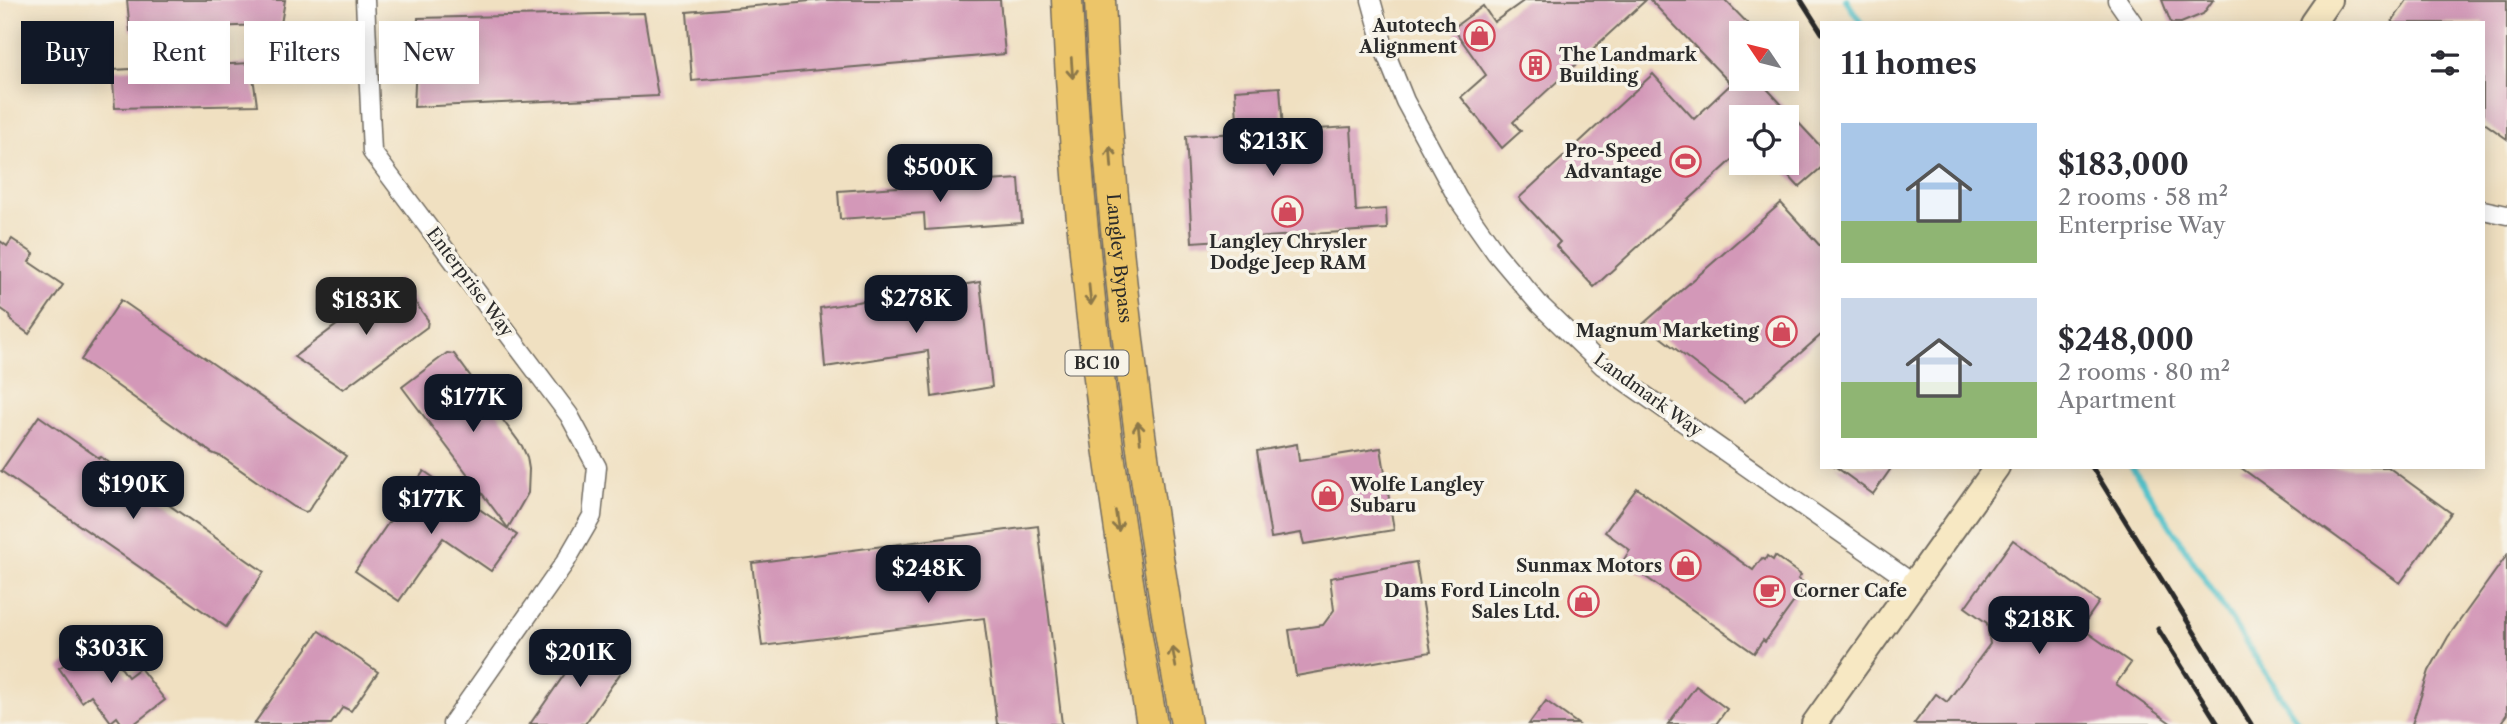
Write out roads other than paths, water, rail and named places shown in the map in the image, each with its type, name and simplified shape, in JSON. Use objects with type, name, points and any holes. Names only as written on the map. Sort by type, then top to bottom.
[{"type":"highway","name":"Langley Bypass","points":[[1067,0],[1081,209],[1093,330],[1112,483],[1152,724]]},
{"type":"highway","name":"Langley Bypass","points":[[1100,0],[1116,227],[1142,458],[1186,724]]},
{"type":"main road","points":[[2314,21],[2329,0]]},
{"type":"main road","points":[[1814,724],[1996,469]]},
{"type":"street","name":"Enterprise Way","points":[[365,0],[372,152],[569,415],[597,467],[592,516],[566,561],[452,724]]},
{"type":"street","name":"Landmark Way","points":[[1371,0],[1386,54],[1405,101],[1458,199],[1496,253],[1539,304],[1603,366],[1914,584]]},
{"type":"street","points":[[2117,0],[2132,21]]},
{"type":"street","points":[[2485,210],[2507,215]]},
{"type":"waterway","points":[[1846,0],[1860,21]]},
{"type":"waterway","points":[[2133,469],[2299,724]]},
{"type":"railway","points":[[1801,0],[1820,30]]},
{"type":"railway","points":[[2093,469],[2251,724]]},
{"type":"railway","points":[[2158,629],[2218,724]]},
{"type":"place","name":"Autotech Alignment","points":[[1480,36]]},
{"type":"place","name":"The Landmark Building","points":[[1536,65]]},
{"type":"place","name":"Pro-Speed Advantage","points":[[1685,161]]},
{"type":"place","name":"Langley Chrysler Dodge Jeep RAM","points":[[1288,211]]},
{"type":"place","name":"Magnum Marketing","points":[[1782,331]]},
{"type":"place","name":"Wolfe Langley Subaru","points":[[1327,495]]},
{"type":"place","name":"Sunmax Motors","points":[[1685,566]]},
{"type":"place","name":"Corner Cafe","points":[[1770,591]]},
{"type":"place","name":"Dams Ford Lincoln Sales Ltd.","points":[[1583,601]]}]
